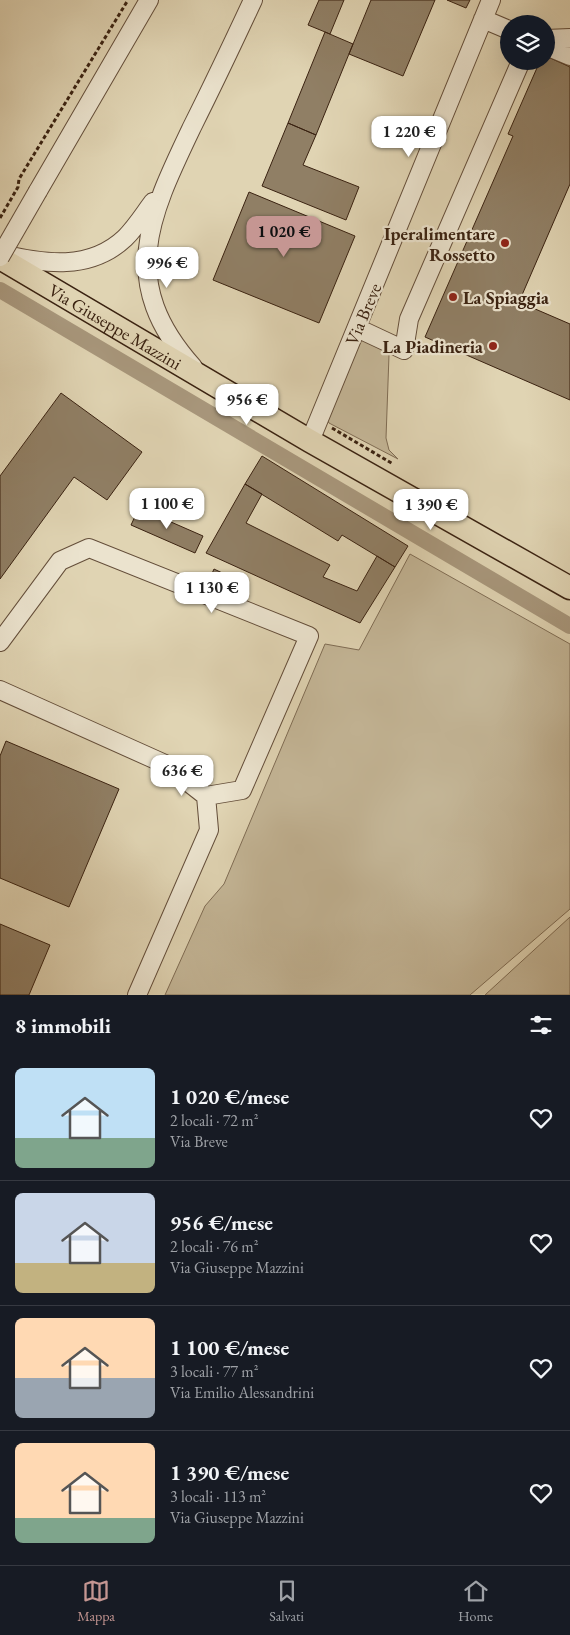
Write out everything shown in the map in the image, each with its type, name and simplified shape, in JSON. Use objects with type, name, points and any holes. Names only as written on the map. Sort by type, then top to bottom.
[{"type":"main road","name":"Via Giuseppe Mazzini","points":[[0,256],[310,442],[570,588]]},
{"type":"street","points":[[149,0],[0,256],[65,263],[95,257],[124,239],[161,191]]},
{"type":"street","points":[[203,379],[170,340],[155,307],[149,285],[148,240],[161,191],[253,0]]},
{"type":"street","name":"Via Breve","points":[[310,442],[491,0]]},
{"type":"street","points":[[483,19],[500,26]]},
{"type":"street","points":[[555,39],[570,38]]},
{"type":"street","points":[[555,50],[570,56]]},
{"type":"street","points":[[357,328],[404,350],[409,319],[517,70]]},
{"type":"street","points":[[0,642],[60,561],[89,548],[309,636],[242,790],[206,796]]},
{"type":"street","points":[[0,690],[165,764],[206,796],[209,830],[137,995]]},
{"type":"path","points":[[0,218],[18,187],[19,179],[128,0]]},
{"type":"shaded area","points":[[367,339],[386,346],[389,355],[386,438],[389,450],[398,459],[329,423],[326,418],[360,341]]},
{"type":"shaded area","points":[[410,554],[570,644],[570,909],[470,995],[165,995],[205,906],[224,884],[325,644],[359,650]]},
{"type":"shaded area","points":[[570,917],[570,995],[485,995]]},
{"type":"building","points":[[319,0],[344,0],[330,34],[308,25]]},
{"type":"building","points":[[371,0],[435,0],[403,76],[349,54]]},
{"type":"building","points":[[447,0],[470,0],[466,8]]},
{"type":"building","points":[[325,32],[353,44],[316,135],[288,123]]},
{"type":"building","name":"Iperalimentare Rossetto","points":[[555,60],[570,67],[570,184],[519,302],[570,324],[570,400],[425,337],[513,136],[508,134],[536,70],[555,70]]},
{"type":"building","points":[[288,123],[316,135],[303,165],[359,187],[346,220],[262,186]]},
{"type":"building","points":[[249,192],[355,236],[319,323],[213,280]]},
{"type":"building","points":[[61,393],[142,452],[107,500],[74,477],[0,579],[0,476]]},
{"type":"building","points":[[262,456],[408,546],[395,567],[342,535],[338,541],[245,484]]},
{"type":"building","points":[[245,484],[262,494],[246,523],[330,565],[323,577],[357,591],[377,556],[395,567],[360,623],[206,553]]},
{"type":"building","points":[[139,508],[203,536],[195,553],[131,525]]},
{"type":"building","points":[[214,569],[245,584],[237,600],[207,585]]},
{"type":"building","points":[[6,741],[119,789],[69,907],[0,878],[0,756]]},
{"type":"building","points":[[0,924],[50,945],[29,995],[0,995]]},
{"type":"waterway","points":[[0,290],[570,626]]},
{"type":"place","name":"Iperalimentare Rossetto","points":[[505,243]]},
{"type":"place","name":"La Spiaggia","points":[[453,297]]},
{"type":"place","name":"La Piadineria","points":[[493,346]]}]
